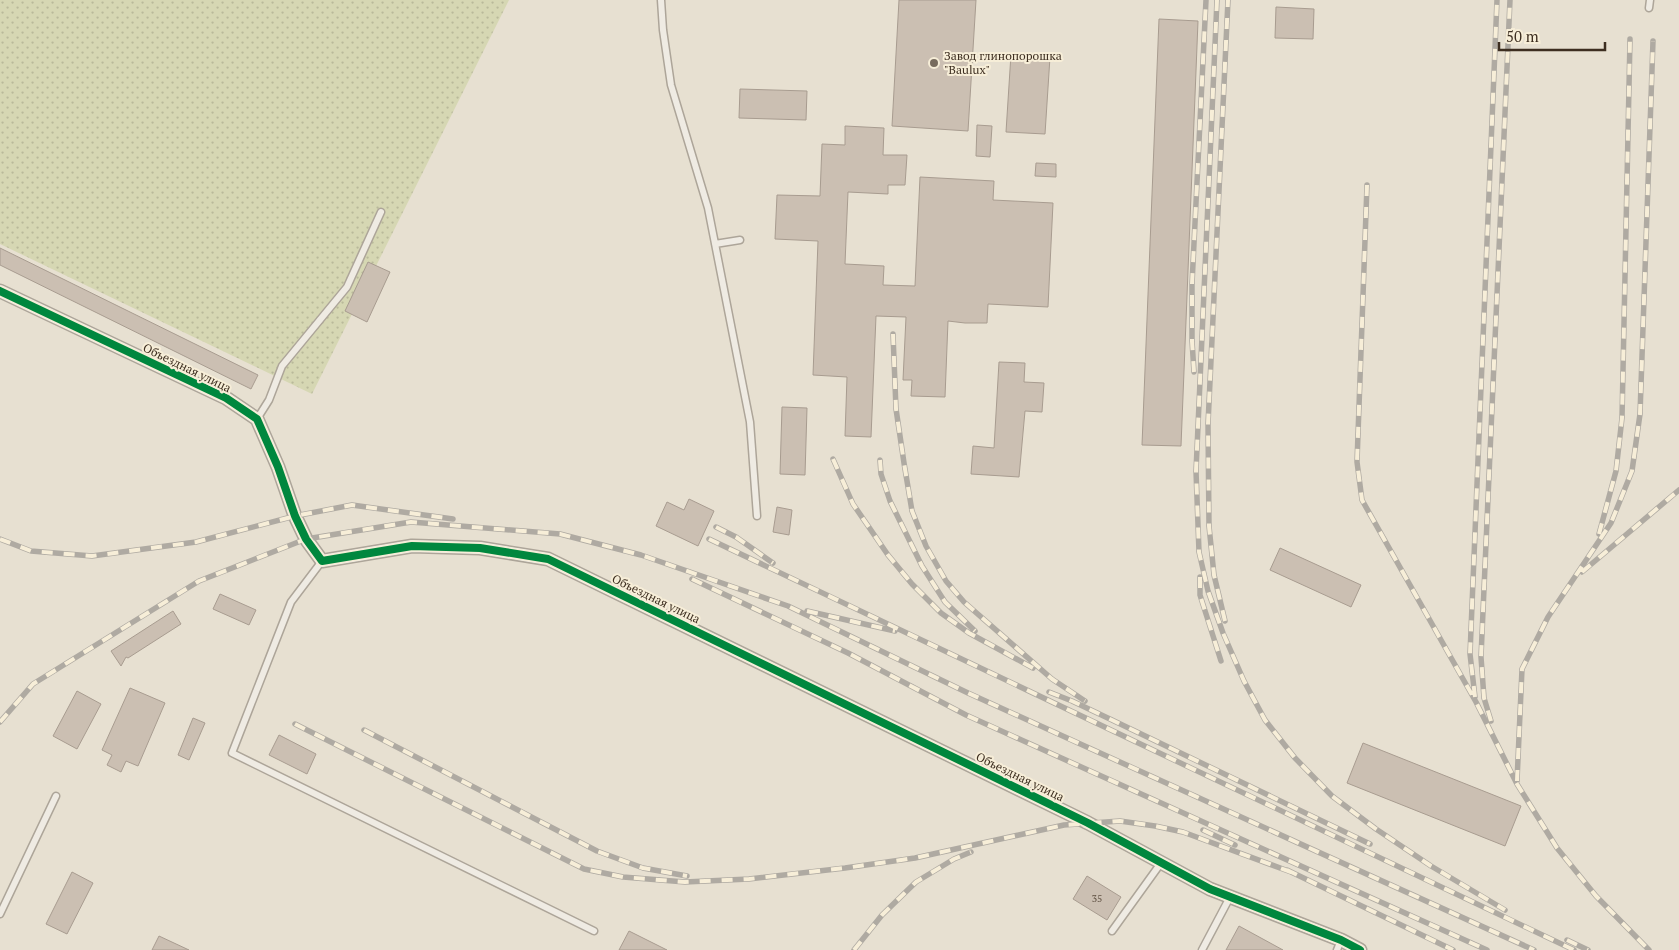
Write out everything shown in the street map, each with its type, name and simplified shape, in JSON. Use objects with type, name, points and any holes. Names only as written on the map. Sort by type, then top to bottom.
[{"type":"street","name":"Объездная улица","points":[[0,291],[226,398],[257,419]]},
{"type":"street","points":[[257,419],[278,467],[294,516],[306,539],[322,561]]},
{"type":"street","name":"Объездная улица","points":[[322,561],[412,546],[480,548],[548,559],[1088,823],[1210,889],[1339,945],[1360,950]]},
{"type":"lane","points":[[660,0],[671,84],[708,208],[750,422],[757,516]]},
{"type":"lane","points":[[1649,8],[1650,0]]},
{"type":"lane","points":[[257,419],[270,400],[282,366],[347,287],[381,212]]},
{"type":"lane","points":[[715,244],[740,240]]},
{"type":"lane","points":[[322,561],[291,602],[232,753],[594,931]]},
{"type":"lane","points":[[0,914],[56,796]]},
{"type":"lane","points":[[1112,931],[1161,863]]},
{"type":"lane","points":[[1202,950],[1230,897]]},
{"type":"green space","points":[[0,0],[509,0],[312,394],[0,244]]},
{"type":"building","name":"Завод глинопорошка \"Baulux\"","points":[[899,0],[976,0],[968,131],[892,126]]},
{"type":"building","points":[[1276,7],[1314,9],[1313,39],[1275,38]]},
{"type":"building","points":[[1159,19],[1198,21],[1181,446],[1142,445]]},
{"type":"building","points":[[1011,54],[1050,57],[1045,134],[1006,132]]},
{"type":"building","points":[[740,89],[807,91],[806,120],[739,118]]},
{"type":"building","points":[[977,125],[992,126],[990,157],[976,156]]},
{"type":"building","points":[[845,126],[884,128],[883,155],[907,155],[905,185],[888,185],[888,194],[848,192],[845,264],[884,266],[883,285],[915,286],[920,177],[994,181],[993,200],[1053,203],[1048,307],[988,304],[987,323],[948,321],[945,397],[911,396],[912,380],[903,380],[906,317],[876,316],[871,437],[845,436],[847,377],[813,375],[818,241],[775,239],[777,195],[820,196],[822,144],[845,145]]},
{"type":"building","points":[[1036,163],[1056,164],[1056,177],[1035,176]]},
{"type":"building","points":[[0,248],[258,375],[251,389],[0,265]]},
{"type":"building","points":[[368,262],[390,272],[367,322],[345,311]]},
{"type":"building","points":[[999,362],[1025,363],[1024,382],[1044,383],[1042,412],[1025,411],[1019,477],[971,474],[973,446],[994,448]]},
{"type":"building","points":[[782,407],[807,408],[805,475],[780,474]]},
{"type":"building","points":[[689,499],[714,511],[698,546],[656,526],[667,502],[684,510]]},
{"type":"building","points":[[777,507],[792,510],[789,535],[773,532]]},
{"type":"building","points":[[1280,548],[1361,585],[1351,607],[1270,570]]},
{"type":"building","points":[[220,594],[256,610],[249,625],[213,609]]},
{"type":"building","points":[[173,611],[181,624],[128,658],[126,657],[121,666],[111,651]]},
{"type":"building","points":[[130,688],[165,703],[138,766],[126,761],[121,772],[107,765],[112,755],[102,750]]},
{"type":"building","points":[[77,691],[101,704],[77,749],[53,736]]},
{"type":"building","points":[[193,718],[205,723],[189,760],[178,755]]},
{"type":"building","points":[[279,735],[316,754],[307,774],[269,755]]},
{"type":"building","points":[[1363,743],[1521,806],[1505,846],[1347,783]]},
{"type":"building","points":[[72,872],[93,883],[67,934],[46,924]]},
{"type":"building","points":[[1087,876],[1121,897],[1107,920],[1073,899]]},
{"type":"building","points":[[1239,926],[1283,950],[1226,950]]},
{"type":"building","points":[[629,931],[667,950],[619,950]]},
{"type":"building","points":[[159,936],[189,950],[152,950]]},
{"type":"railway","points":[[1194,372],[1192,284],[1206,0]]},
{"type":"railway","points":[[1217,0],[1196,471],[1199,552],[1208,591],[1223,633],[1244,681],[1265,720],[1295,758],[1332,796],[1376,829],[1431,866],[1505,910]]},
{"type":"railway","points":[[1225,621],[1214,575],[1209,526],[1208,424],[1228,0]]},
{"type":"railway","points":[[1475,697],[1470,654],[1497,0]]},
{"type":"railway","points":[[1491,721],[1484,698],[1481,657],[1510,0]]},
{"type":"railway","points":[[1599,534],[1616,471],[1622,418],[1630,39]]},
{"type":"railway","points":[[1517,781],[1522,669],[1548,617],[1611,523],[1632,471],[1640,414],[1653,41]]},
{"type":"railway","points":[[1367,185],[1357,462],[1362,500],[1476,702],[1517,784],[1557,848],[1596,896],[1649,950]]},
{"type":"railway","points":[[893,334],[896,409],[904,463],[912,511],[926,546],[946,581],[964,602],[1052,679],[1085,701]]},
{"type":"railway","points":[[833,459],[853,504],[888,555],[912,584],[941,613],[969,633],[1033,668]]},
{"type":"railway","points":[[880,460],[881,474],[890,501],[922,566],[945,602],[975,631]]},
{"type":"railway","points":[[1582,572],[1679,490]]},
{"type":"railway","points":[[0,539],[31,551],[92,556],[196,542],[295,516],[352,505],[453,519]]},
{"type":"railway","points":[[0,722],[33,684],[199,581],[306,539],[411,522],[560,534],[641,555],[788,606],[968,693],[1534,950]]},
{"type":"railway","points":[[716,527],[736,537],[773,563]]},
{"type":"railway","points":[[709,539],[1574,950]]},
{"type":"railway","points":[[1200,577],[1200,595],[1221,661]]},
{"type":"railway","points":[[692,579],[848,653],[966,715],[1487,950]]},
{"type":"railway","points":[[807,611],[895,631]]},
{"type":"railway","points":[[1049,692],[1072,701],[1370,844]]},
{"type":"railway","points":[[295,724],[584,869],[623,877],[685,882],[749,879],[915,858],[1064,825],[1120,821],[1183,832],[1291,872]]},
{"type":"railway","points":[[364,730],[597,851],[643,868],[687,876]]},
{"type":"railway","points":[[1203,830],[1235,845]]},
{"type":"railway","points":[[854,950],[882,915],[916,882],[954,859],[971,852]]},
{"type":"railway","points":[[1287,870],[1453,950]]},
{"type":"railway","points":[[1567,940],[1588,950]]},
{"type":"cycle path","points":[[0,291],[226,398],[257,419],[278,467],[295,516],[306,539],[322,561],[412,546],[480,548],[548,559],[1088,823],[1210,889],[1341,940],[1360,950]]},
{"type":"place","name":"Завод глинопорошка \"Baulux\"","points":[[934,63]]}]
